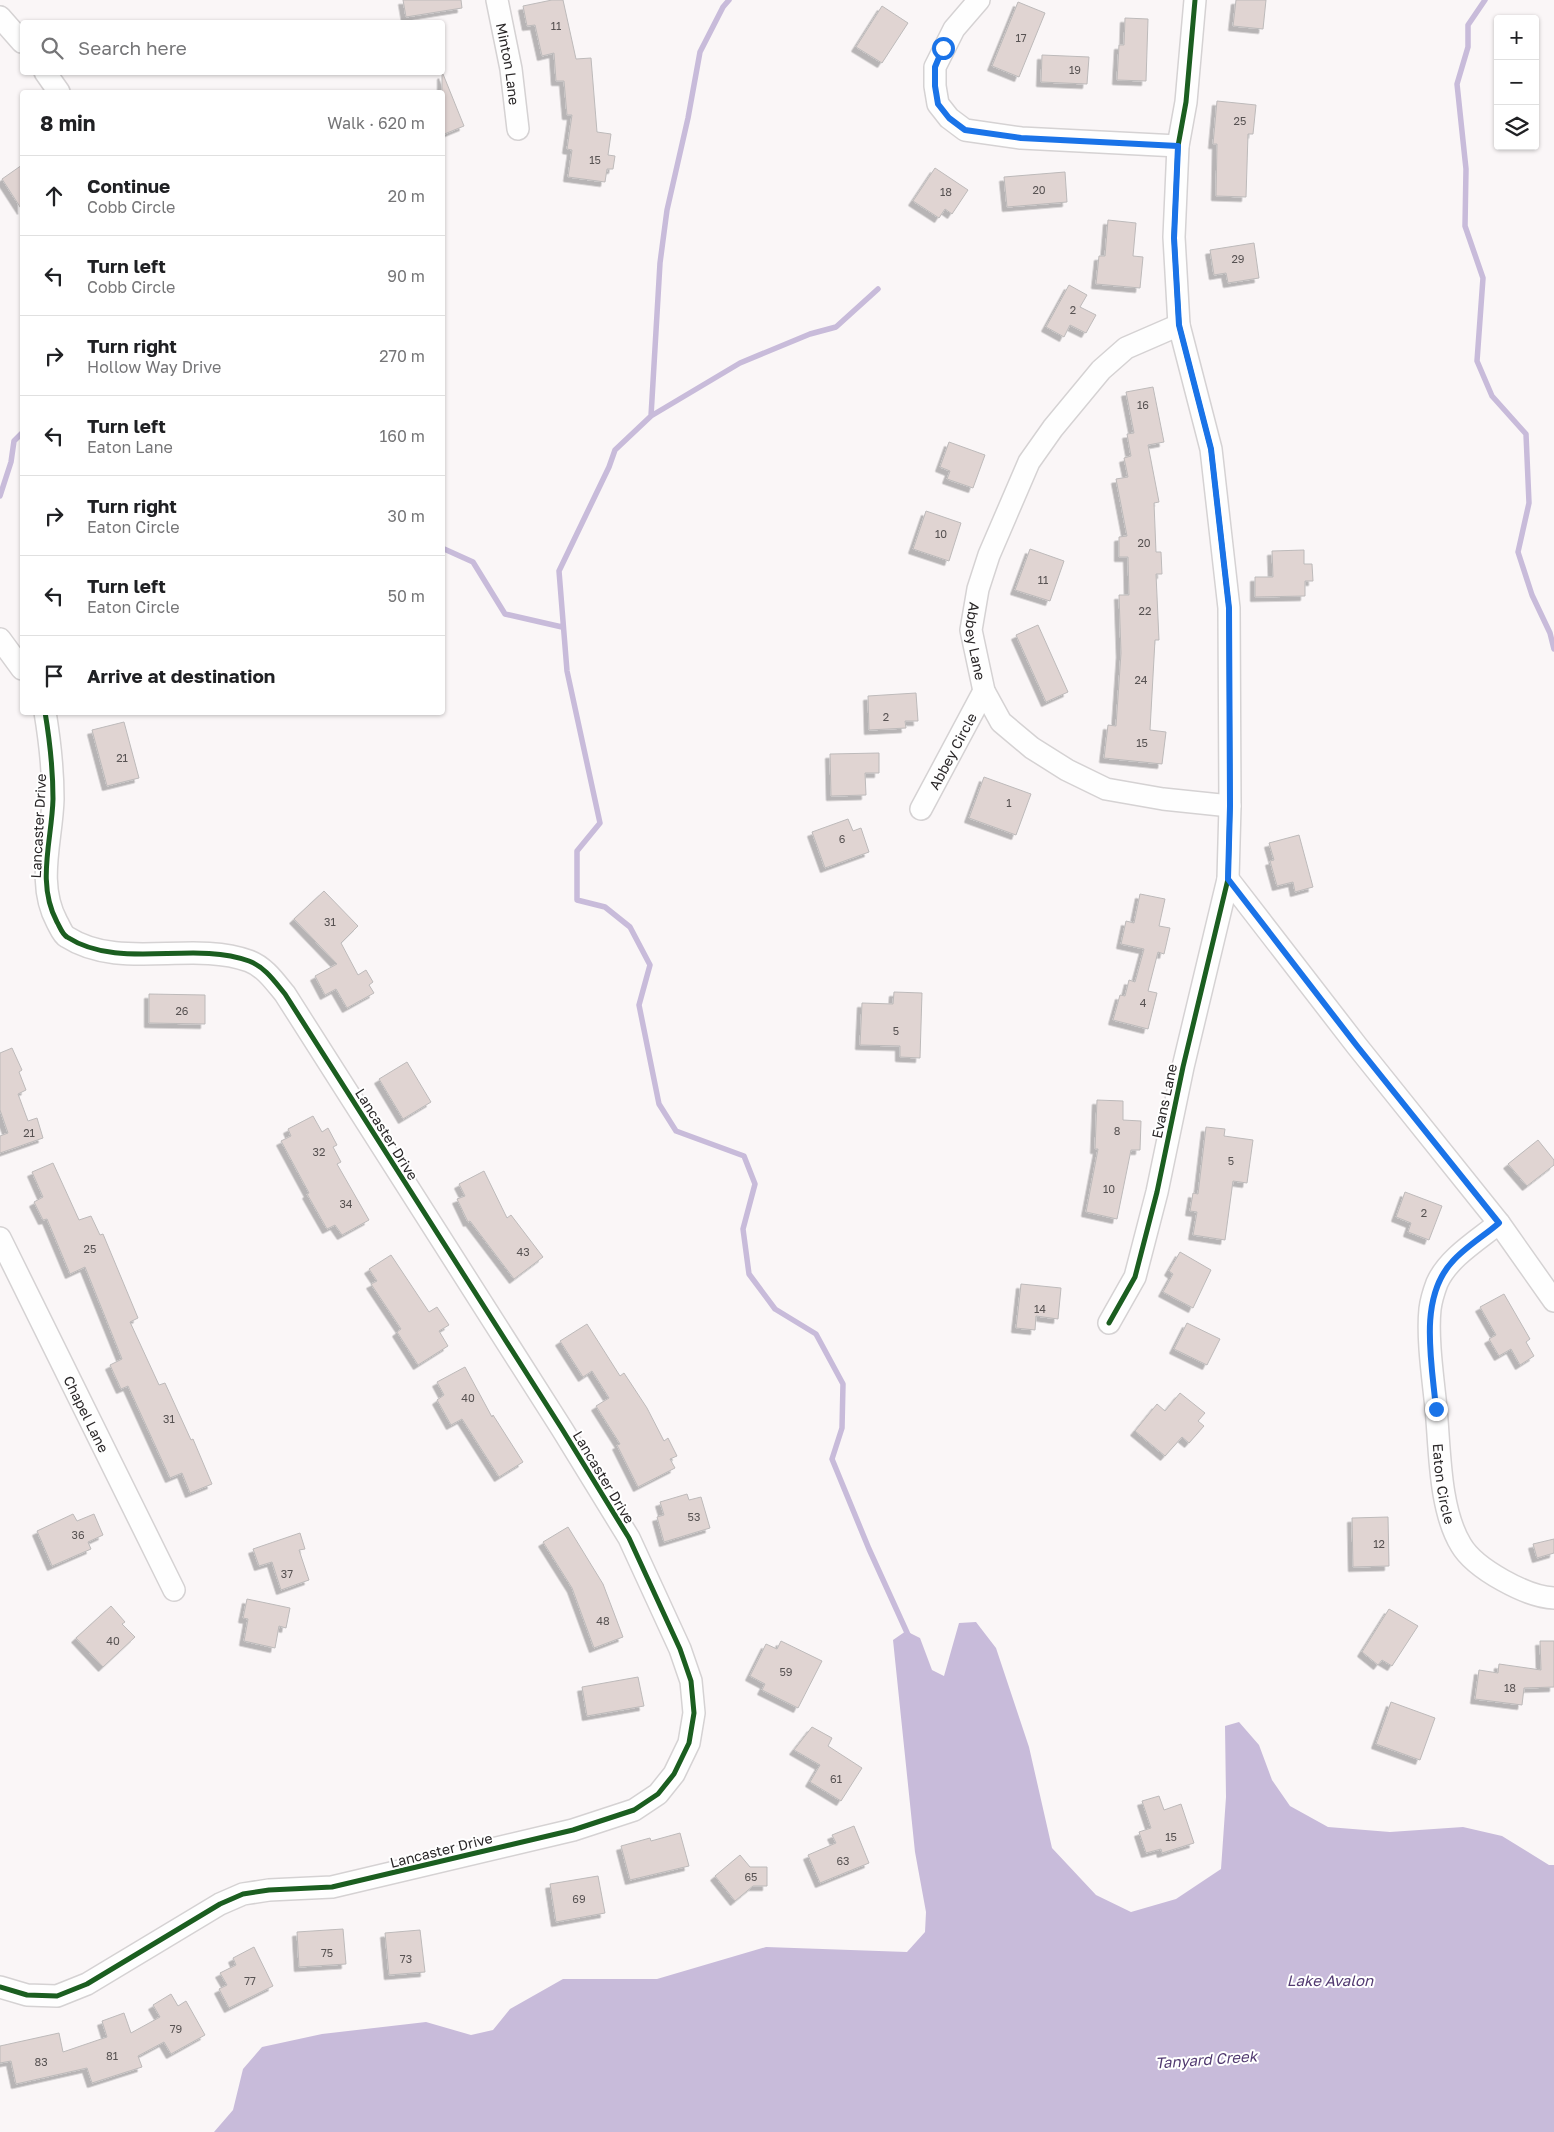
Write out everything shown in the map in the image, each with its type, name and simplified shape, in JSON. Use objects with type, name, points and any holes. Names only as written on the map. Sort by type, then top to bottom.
[{"type":"street","name":"Minton Lane","points":[[496,0],[510,69],[518,129]]},
{"type":"street","points":[[979,0],[954,28],[935,67],[935,86],[938,104],[949,118],[965,130],[1012,137],[1178,146]]},
{"type":"street","name":"Evans Lane","points":[[1109,1323],[1135,1277],[1157,1192],[1183,1067],[1228,879],[1230,806],[1228,598],[1211,449],[1179,325],[1174,238],[1178,146],[1186,102],[1195,0]]},
{"type":"street","points":[[0,17],[20,40]]},
{"type":"street","points":[[46,75],[58,90]]},
{"type":"street","name":"Abbey Lane","points":[[1179,325],[1126,348],[1101,370],[1053,428],[1029,462],[989,555],[978,589],[971,630],[984,691],[1001,722],[1032,748],[1067,770],[1106,789],[1164,799],[1230,806]]},
{"type":"street","points":[[0,638],[20,666]]},
{"type":"street","name":"Abbey Circle","points":[[921,810],[984,691]]},
{"type":"street","name":"Lancaster Drive","points":[[0,1987],[27,1995],[57,1996],[87,1984],[220,1904],[243,1894],[269,1890],[332,1887],[573,1830],[634,1810],[658,1794],[674,1774],[689,1743],[694,1712],[691,1681],[680,1649],[629,1538],[562,1429],[285,994],[269,974],[250,961],[202,954],[112,953],[86,947],[65,936],[52,912],[46,892],[53,801],[52,752],[46,715]]},
{"type":"street","points":[[1228,879],[1357,1046],[1499,1223],[1554,1301]]},
{"type":"street","name":"Eaton Circle","points":[[1499,1223],[1452,1262],[1437,1283],[1430,1309],[1432,1364],[1441,1465],[1450,1522],[1461,1546],[1484,1569],[1513,1586],[1547,1598],[1554,1598]]},
{"type":"street","name":"Chapel Lane","points":[[0,1238],[174,1590]]},
{"type":"water","name":"Lake Avalon","points":[[976,1622],[996,1648],[1029,1747],[1052,1848],[1096,1895],[1131,1912],[1176,1899],[1221,1869],[1226,1797],[1225,1726],[1239,1722],[1259,1745],[1272,1780],[1290,1806],[1328,1827],[1390,1832],[1463,1827],[1502,1836],[1549,1865],[1554,1865],[1554,2132],[214,2132],[233,2110],[243,2069],[262,2047],[322,2034],[426,2022],[471,2035],[493,2030],[510,2009],[563,1979],[657,1979],[766,1947],[907,1952],[925,1932],[926,1912],[915,1852],[893,1640],[906,1631],[920,1638],[932,1670],[944,1676],[959,1623]]},
{"type":"building","points":[[403,0],[461,0],[462,8],[406,17]]},
{"type":"building","points":[[552,0],[563,0],[576,59],[591,58],[597,132],[611,134],[608,155],[615,156],[613,169],[607,169],[605,182],[568,177],[572,150],[567,149],[572,115],[567,115],[564,81],[556,81],[554,53],[542,56],[535,25],[527,26],[523,6]]},
{"type":"building","points":[[1236,0],[1266,0],[1263,29],[1233,26]]},
{"type":"building","points":[[1018,2],[1045,13],[1019,77],[992,66]]},
{"type":"building","points":[[882,6],[908,23],[882,63],[856,47]]},
{"type":"building","points":[[1125,18],[1148,19],[1146,81],[1117,80],[1119,45],[1124,45]]},
{"type":"building","points":[[1042,55],[1089,57],[1087,84],[1041,82]]},
{"type":"building","points":[[443,75],[464,126],[445,134],[445,90],[442,90]]},
{"type":"building","points":[[1217,101],[1256,105],[1253,134],[1248,134],[1246,197],[1216,196],[1217,144],[1213,144]]},
{"type":"building","points":[[20,166],[20,207],[2,179]]},
{"type":"building","points":[[935,168],[968,190],[952,214],[945,209],[939,218],[913,201]]},
{"type":"building","points":[[1065,172],[1067,202],[1007,207],[1004,177]]},
{"type":"building","points":[[1108,220],[1136,223],[1133,256],[1143,257],[1140,288],[1096,284],[1099,256],[1105,256]]},
{"type":"building","points":[[1254,243],[1259,278],[1228,283],[1226,273],[1214,275],[1210,250]]},
{"type":"building","points":[[1069,285],[1087,295],[1080,307],[1096,315],[1086,333],[1070,325],[1064,337],[1046,327]]},
{"type":"building","points":[[1153,387],[1164,442],[1148,445],[1159,502],[1154,503],[1156,552],[1161,552],[1162,574],[1156,574],[1159,640],[1155,640],[1150,730],[1166,732],[1162,764],[1104,758],[1108,725],[1116,726],[1121,653],[1119,595],[1129,595],[1128,557],[1119,557],[1119,537],[1127,536],[1116,479],[1128,477],[1124,458],[1131,456],[1127,434],[1134,433],[1126,392]]},
{"type":"building","points":[[949,442],[985,455],[973,488],[947,479],[950,471],[940,467]]},
{"type":"building","points":[[926,511],[961,523],[949,561],[913,549]]},
{"type":"building","points":[[1030,549],[1064,561],[1050,601],[1015,590]]},
{"type":"building","points":[[1304,550],[1304,564],[1312,564],[1313,581],[1305,581],[1305,596],[1255,597],[1255,577],[1273,577],[1272,551]]},
{"type":"building","points":[[1038,625],[1068,692],[1046,702],[1016,635]]},
{"type":"building","points":[[916,693],[918,721],[905,721],[906,728],[869,730],[868,696]]},
{"type":"building","points":[[124,722],[139,778],[107,786],[92,730]]},
{"type":"building","points":[[879,753],[879,773],[865,773],[866,795],[831,796],[830,754]]},
{"type":"building","points":[[984,777],[1031,794],[1016,835],[969,818]]},
{"type":"building","points":[[848,819],[853,831],[861,828],[869,852],[825,868],[812,832]]},
{"type":"building","points":[[1299,835],[1313,887],[1295,892],[1293,882],[1277,886],[1270,861],[1274,860],[1269,843]]},
{"type":"building","points":[[324,891],[358,926],[341,943],[358,975],[366,970],[373,982],[369,985],[374,993],[347,1008],[336,989],[325,995],[315,976],[337,964],[294,919]]},
{"type":"building","points":[[1140,894],[1165,899],[1159,926],[1170,928],[1164,954],[1158,952],[1148,991],[1157,993],[1148,1029],[1113,1020],[1120,995],[1125,996],[1129,980],[1135,982],[1144,949],[1121,944],[1126,921],[1134,923]]},
{"type":"building","points":[[894,992],[922,993],[920,1058],[900,1057],[900,1046],[860,1045],[862,1003],[893,1004]]},
{"type":"building","points":[[149,994],[205,995],[205,1024],[149,1023]]},
{"type":"building","points":[[12,1048],[22,1070],[19,1072],[26,1090],[18,1094],[28,1121],[37,1118],[43,1138],[0,1153],[0,1136],[8,1133],[0,1110],[0,1053]]},
{"type":"building","points":[[407,1062],[431,1102],[403,1119],[379,1079]]},
{"type":"building","points":[[1097,1100],[1123,1101],[1123,1120],[1141,1121],[1140,1150],[1131,1150],[1117,1219],[1086,1212],[1098,1149],[1095,1149]]},
{"type":"building","points":[[313,1116],[322,1132],[328,1128],[337,1145],[333,1147],[341,1162],[337,1164],[369,1220],[342,1235],[335,1225],[327,1229],[307,1194],[309,1193],[281,1141],[291,1136],[288,1129]]},
{"type":"building","points":[[1206,1127],[1225,1129],[1224,1136],[1253,1140],[1247,1183],[1233,1181],[1225,1240],[1193,1235],[1197,1212],[1190,1211],[1193,1193],[1198,1194]]},
{"type":"building","points":[[1538,1140],[1554,1160],[1554,1165],[1527,1186],[1508,1164]]},
{"type":"building","points":[[53,1163],[79,1220],[91,1216],[100,1235],[103,1234],[138,1318],[130,1322],[159,1385],[165,1383],[191,1440],[193,1439],[212,1484],[190,1493],[182,1473],[170,1478],[128,1386],[121,1389],[110,1365],[122,1359],[85,1267],[70,1274],[47,1219],[43,1220],[34,1202],[43,1197],[32,1172]]},
{"type":"building","points":[[484,1171],[507,1218],[511,1215],[543,1257],[514,1279],[470,1221],[468,1222],[457,1199],[465,1196],[459,1184]]},
{"type":"building","points":[[1405,1192],[1442,1206],[1429,1240],[1408,1232],[1411,1223],[1396,1217]]},
{"type":"building","points":[[1180,1252],[1211,1270],[1193,1308],[1163,1292],[1173,1274],[1169,1271]]},
{"type":"building","points":[[391,1255],[429,1312],[437,1307],[449,1325],[439,1331],[448,1346],[418,1365],[397,1332],[401,1329],[371,1284],[377,1281],[369,1269]]},
{"type":"building","points":[[1021,1284],[1061,1288],[1058,1319],[1036,1316],[1035,1330],[1016,1328]]},
{"type":"building","points":[[1504,1294],[1530,1339],[1526,1342],[1534,1356],[1520,1365],[1511,1349],[1499,1356],[1489,1339],[1496,1335],[1480,1307]]},
{"type":"building","points":[[1187,1323],[1220,1339],[1207,1365],[1174,1349]]},
{"type":"building","points":[[587,1324],[620,1376],[624,1373],[647,1408],[664,1441],[668,1438],[677,1456],[670,1459],[675,1468],[638,1487],[617,1445],[620,1444],[596,1406],[609,1398],[592,1371],[583,1377],[560,1341]]},
{"type":"building","points":[[465,1367],[492,1417],[493,1415],[523,1462],[499,1477],[462,1419],[451,1425],[437,1400],[444,1395],[437,1382]]},
{"type":"building","points":[[1180,1393],[1205,1413],[1198,1421],[1204,1426],[1189,1443],[1182,1437],[1165,1456],[1135,1431],[1157,1404],[1165,1411]]},
{"type":"building","points":[[687,1494],[689,1500],[701,1497],[710,1528],[664,1542],[657,1517],[664,1515],[660,1502]]},
{"type":"building","points":[[73,1514],[77,1521],[94,1514],[103,1535],[88,1542],[91,1549],[52,1566],[37,1531]]},
{"type":"building","points":[[1388,1517],[1389,1566],[1353,1567],[1352,1518]]},
{"type":"building","points":[[568,1527],[603,1584],[623,1637],[594,1648],[572,1588],[543,1542]]},
{"type":"building","points":[[300,1533],[305,1549],[299,1550],[309,1580],[281,1590],[272,1562],[259,1566],[253,1549]]},
{"type":"building","points":[[1554,1539],[1554,1553],[1537,1558],[1533,1544]]},
{"type":"building","points":[[247,1599],[290,1608],[286,1628],[279,1626],[275,1648],[244,1641],[248,1619],[243,1618]]},
{"type":"building","points":[[111,1606],[125,1622],[122,1624],[135,1637],[103,1667],[76,1638]]},
{"type":"building","points":[[1389,1609],[1418,1626],[1392,1666],[1382,1660],[1378,1665],[1362,1652]]},
{"type":"building","points":[[781,1641],[822,1661],[798,1708],[762,1690],[765,1684],[750,1676],[766,1644],[777,1649]]},
{"type":"building","points":[[1540,1641],[1554,1641],[1554,1687],[1524,1688],[1522,1705],[1475,1699],[1479,1670],[1498,1673],[1499,1664],[1541,1670]]},
{"type":"building","points":[[638,1677],[644,1706],[587,1716],[582,1687]]},
{"type":"building","points":[[1391,1702],[1435,1718],[1420,1760],[1376,1744]]},
{"type":"building","points":[[812,1727],[832,1738],[828,1746],[862,1768],[841,1801],[810,1782],[820,1765],[794,1750]]},
{"type":"building","points":[[1159,1796],[1164,1810],[1181,1804],[1194,1843],[1162,1853],[1161,1849],[1146,1853],[1139,1832],[1151,1828],[1142,1801]]},
{"type":"building","points":[[854,1826],[869,1863],[820,1883],[808,1855],[836,1843],[832,1835]]},
{"type":"building","points":[[680,1833],[689,1866],[630,1880],[621,1846],[650,1838],[651,1841]]},
{"type":"building","points":[[740,1855],[750,1867],[767,1867],[767,1886],[753,1886],[735,1901],[715,1876]]},
{"type":"building","points":[[598,1876],[605,1913],[556,1922],[550,1884]]},
{"type":"building","points":[[343,1929],[346,1964],[299,1967],[297,1932]]},
{"type":"building","points":[[420,1930],[425,1972],[389,1975],[385,1933]]},
{"type":"building","points":[[254,1947],[273,1986],[229,2008],[219,1989],[227,1985],[220,1973],[236,1965],[233,1958]]},
{"type":"building","points":[[171,1994],[178,2006],[186,2001],[205,2035],[171,2054],[164,2042],[138,2056],[142,2067],[92,2083],[87,2068],[16,2084],[11,2061],[0,2063],[0,2046],[59,2033],[63,2052],[107,2037],[102,2021],[124,2013],[131,2033],[160,2017],[153,2005]]},
{"type":"waterway","points":[[729,0],[723,7],[700,52],[688,118],[667,210],[660,263],[651,416],[615,450],[609,467],[559,571],[567,671],[600,823],[577,851],[577,900],[605,907],[630,927],[650,965],[639,1005],[659,1104],[676,1131],[744,1156],[755,1184],[743,1229],[749,1274],[775,1309],[816,1334],[843,1384],[842,1428],[832,1459],[869,1549],[909,1637]]},
{"type":"waterway","points":[[1485,0],[1468,25],[1468,47],[1457,84],[1466,169],[1465,226],[1483,278],[1477,361],[1492,396],[1526,434],[1529,503],[1518,552],[1532,595],[1550,633],[1554,649]]},
{"type":"waterway","points":[[651,416],[740,363],[810,334],[836,327],[878,289]]},
{"type":"waterway","points":[[0,496],[11,462],[14,441],[20,435]]},
{"type":"waterway","points":[[445,549],[473,562],[505,614],[562,627]]},
{"type":"cycle path","points":[[1109,1323],[1135,1277],[1157,1192],[1183,1067],[1228,879],[1230,806],[1229,608],[1211,449],[1179,325],[1174,237],[1178,146],[1186,102],[1195,0]]},
{"type":"cycle path","points":[[0,1987],[27,1995],[57,1996],[87,1984],[220,1904],[243,1894],[269,1890],[332,1887],[573,1830],[634,1810],[658,1794],[674,1774],[689,1743],[694,1713],[691,1681],[680,1649],[629,1538],[562,1429],[285,994],[265,971],[249,961],[227,955],[204,953],[133,954],[110,952],[88,947],[67,937],[62,932],[51,907],[47,892],[46,877],[53,788],[45,715]]},
{"type":"route","points":[[943,48],[935,67],[935,86],[938,104],[949,118],[965,130],[1021,138],[1178,146],[1174,238],[1179,325],[1211,449],[1229,608],[1230,806],[1228,879],[1357,1046],[1499,1223],[1452,1262],[1437,1283],[1430,1309],[1436,1409]]},
{"type":"water label","name":"Tanyard Creek","points":[[1206,2059]]}]
